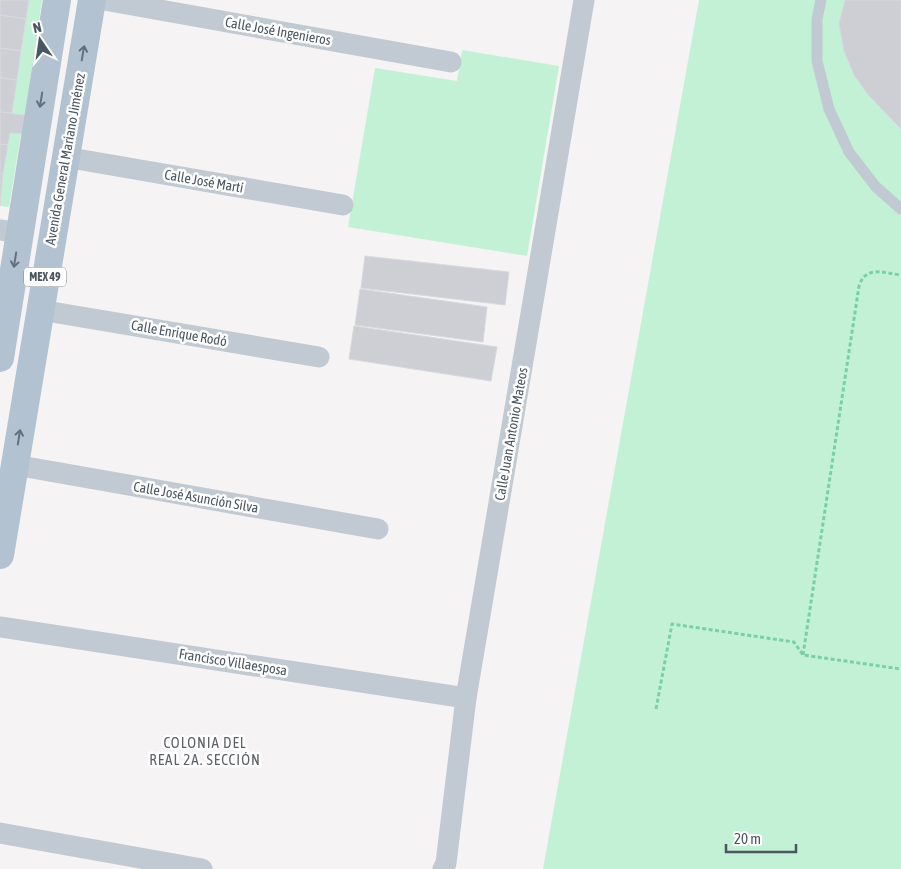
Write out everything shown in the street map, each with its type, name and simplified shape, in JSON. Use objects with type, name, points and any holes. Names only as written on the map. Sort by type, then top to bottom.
[{"type":"main road","name":"MEX 49","points":[[0,358],[10,232],[57,0]]},
{"type":"main road","name":"Avenida General Mariano Jiménez","points":[[0,554],[92,0]]},
{"type":"street","name":"Calle José Ingenieros","points":[[104,0],[451,62]]},
{"type":"street","name":"Calle Juan Antonio Mateos","points":[[443,869],[446,863],[466,698],[584,0]]},
{"type":"street","name":"Calle José Martí","points":[[65,157],[343,205]]},
{"type":"street","name":"Calle Enrique Rodó","points":[[40,310],[319,357]]},
{"type":"street","name":"Calle José Asunción Silva","points":[[15,466],[378,528]]},
{"type":"street","name":"Francisco Villaesposa","points":[[0,627],[466,698]]},
{"type":"street","points":[[0,833],[177,867],[202,869]]},
{"type":"lane","points":[[821,0],[817,18],[817,61],[829,109],[849,152],[876,187],[901,209]]},
{"type":"path","points":[[803,655],[859,286],[862,278],[869,272],[901,276]]},
{"type":"path","points":[[656,709],[672,624],[794,642],[803,655],[901,670]]},
{"type":"green space","points":[[29,0],[42,0],[25,115],[12,113]]},
{"type":"green space","points":[[699,0],[901,0],[901,869],[543,869]]},
{"type":"green space","points":[[462,50],[559,66],[527,256],[348,227],[375,68],[457,81]]},
{"type":"green space","points":[[10,133],[21,134],[9,207],[0,206]]},
{"type":"building","points":[[0,0],[29,0],[26,19],[0,15]]},
{"type":"building","points":[[845,0],[901,0],[901,129],[869,96],[854,75],[844,51],[839,23]]},
{"type":"building","points":[[0,15],[26,19],[21,51],[0,48]]},
{"type":"building","points":[[0,48],[21,51],[17,80],[0,78]]},
{"type":"building","points":[[0,78],[17,80],[12,113],[0,112]]},
{"type":"building","points":[[0,112],[25,115],[23,134],[10,133],[8,145],[0,144]]},
{"type":"building","points":[[0,144],[8,145],[3,174],[0,173]]},
{"type":"building","points":[[0,173],[3,174],[0,206]]},
{"type":"building","points":[[365,256],[509,272],[505,305],[361,288]]},
{"type":"building","points":[[360,289],[487,307],[483,342],[355,325]]},
{"type":"building","points":[[354,326],[497,347],[491,381],[349,359]]},
{"type":"district","name":"COLONIA DEL REAL 2A. SECCIÓN","points":[[205,750]]}]
